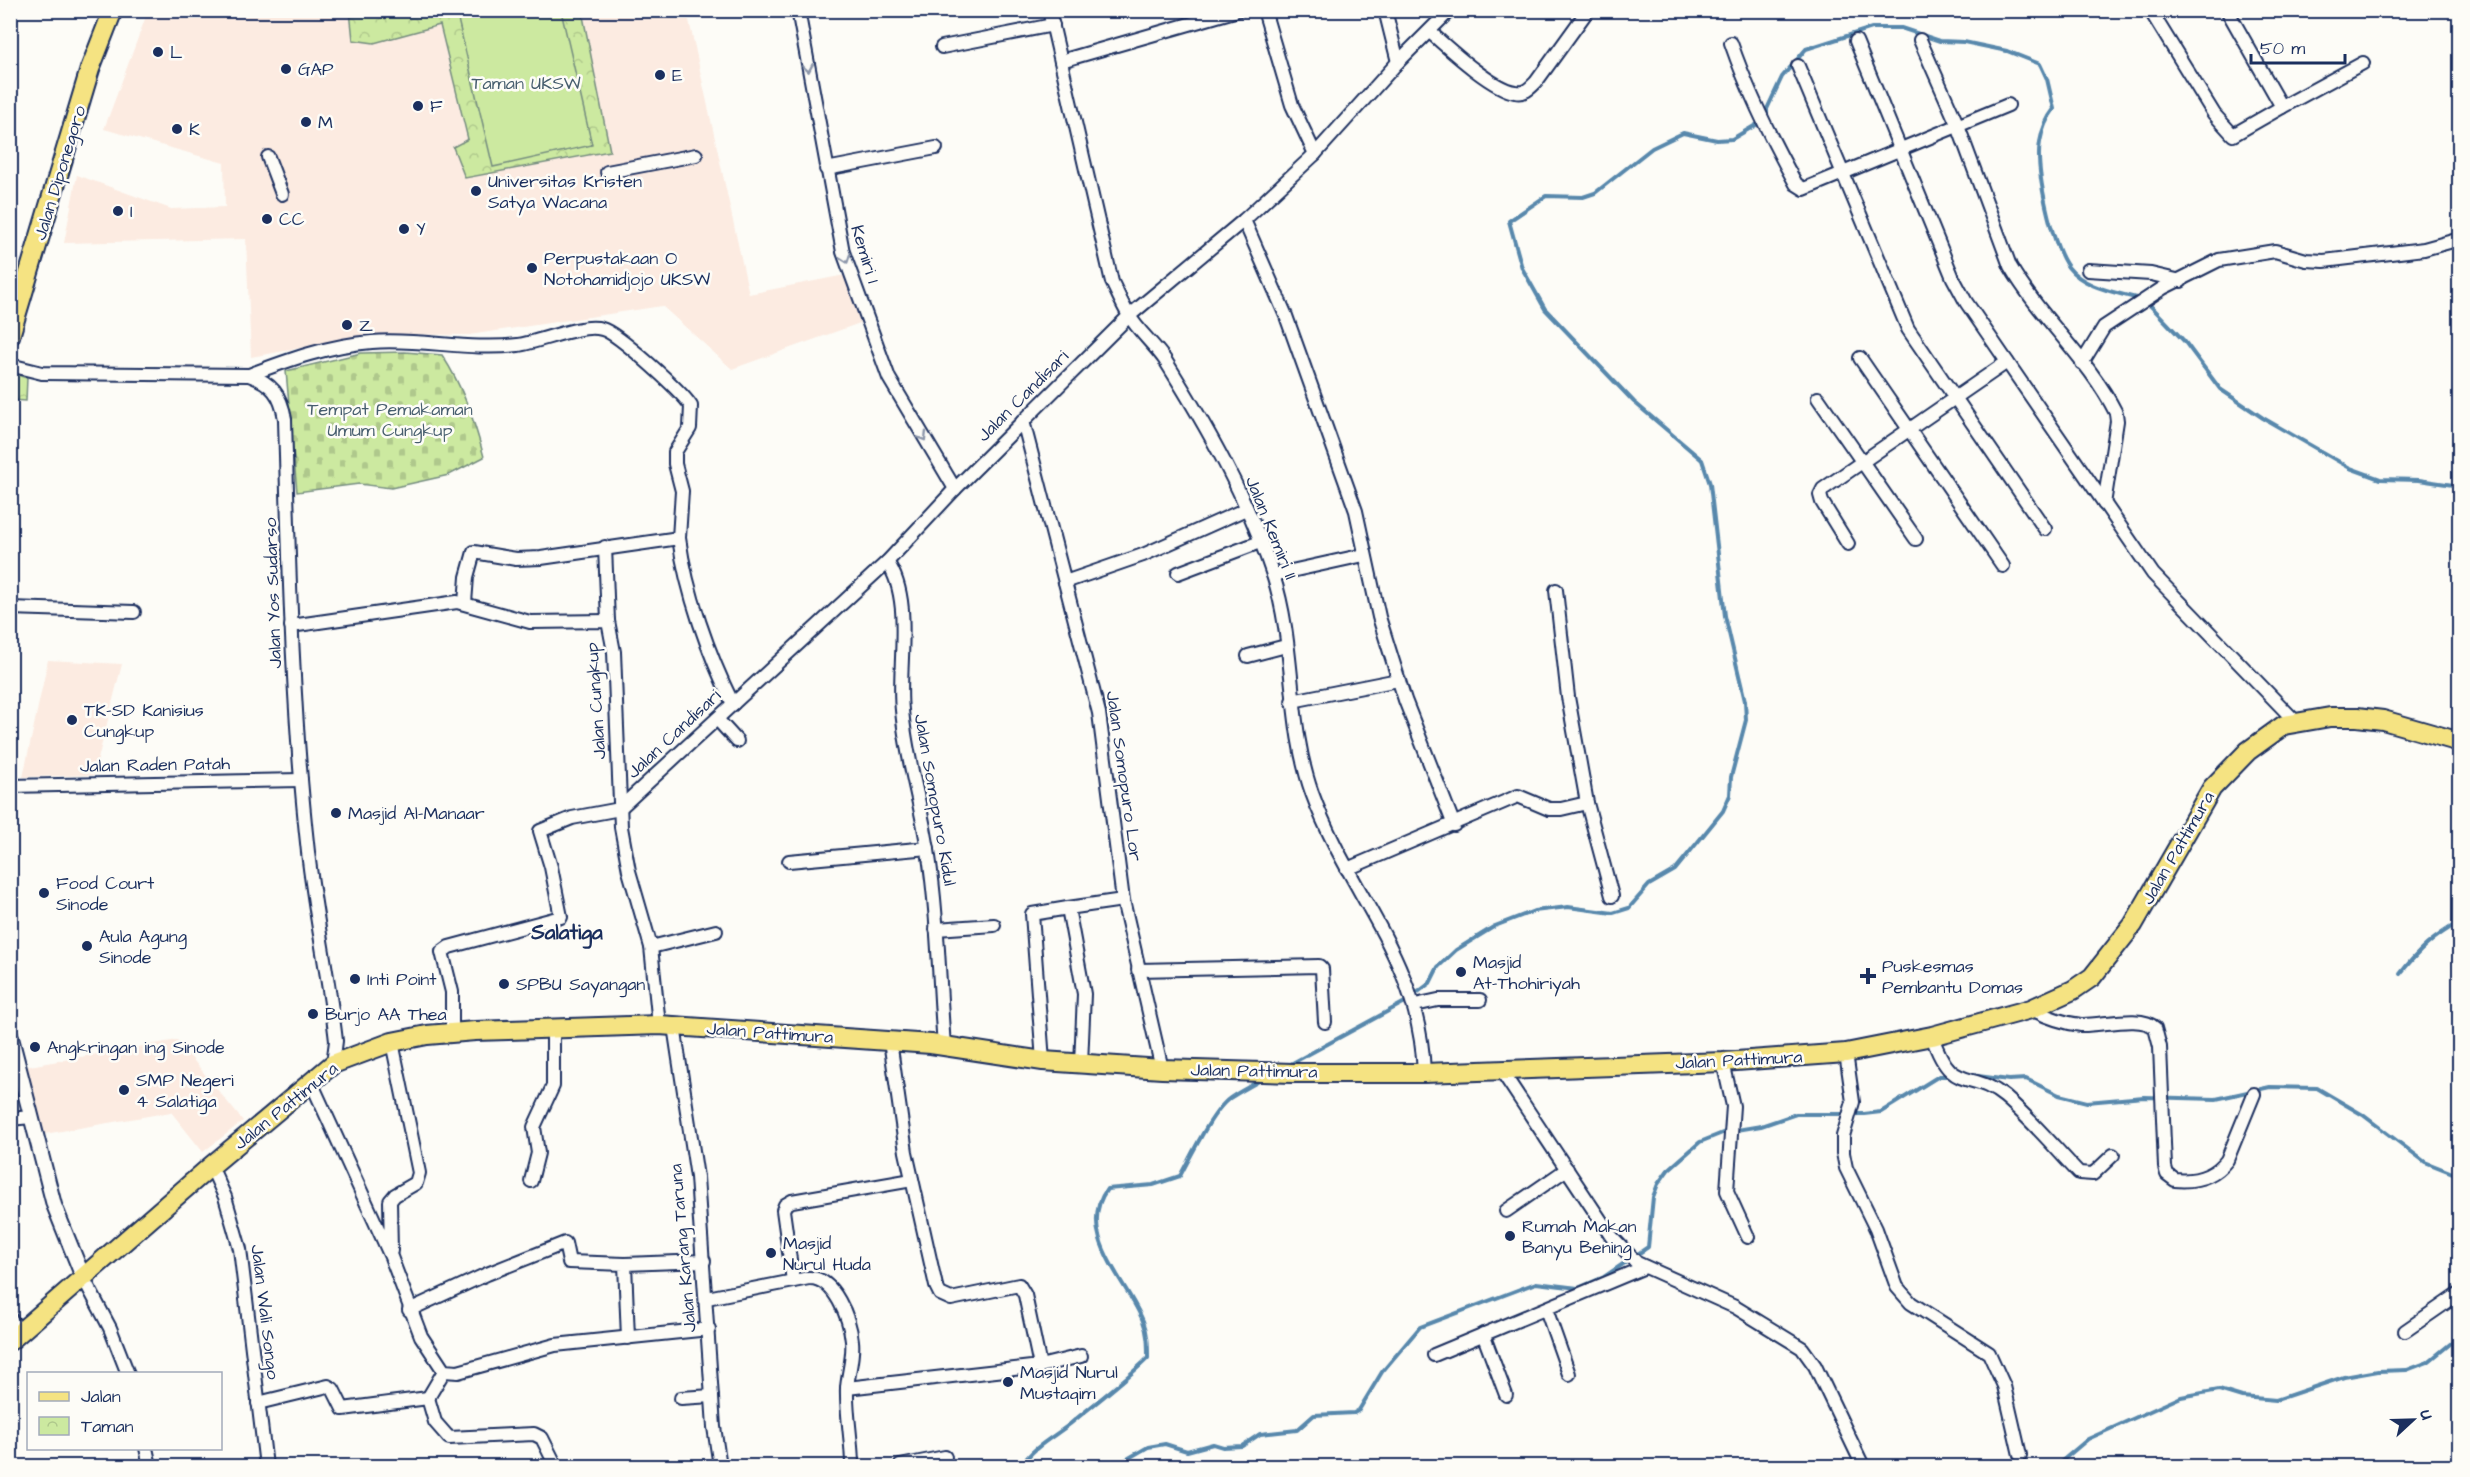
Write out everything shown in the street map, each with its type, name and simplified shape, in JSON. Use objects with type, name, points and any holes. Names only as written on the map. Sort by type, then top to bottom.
[{"type":"main road","name":"Jalan Diponegoro","points":[[10,336],[90,69],[113,10]]},
{"type":"main road","name":"Jalan Pattimura","points":[[14,1330],[83,1277],[333,1064],[392,1042],[452,1033],[667,1026],[890,1041],[1081,1064],[1292,1073],[1424,1072],[1723,1062],[1846,1053],[1932,1036],[2031,1009],[2073,990],[2103,966],[2148,903],[2212,788],[2229,768],[2265,736],[2284,725],[2331,717],[2357,717],[2384,720],[2460,742]]},
{"type":"street","name":"Kemiri 1","points":[[798,10],[843,252],[889,378],[955,489]]},
{"type":"street","name":"Jalan Kemiri II","points":[[1049,10],[1112,282],[1129,316],[1154,343],[1184,391],[1246,509],[1260,542],[1273,575],[1286,646],[1292,700],[1312,793],[1347,869],[1373,912],[1408,982],[1423,1044],[1424,1072]]},
{"type":"street","points":[[1061,61],[1238,10]]},
{"type":"street","points":[[1264,10],[1292,105],[1315,154]]},
{"type":"street","points":[[1385,10],[1398,62]]},
{"type":"street","name":"Jalan Candisari","points":[[620,809],[887,562],[955,489],[1129,316],[1244,220],[1315,154],[1398,62],[1450,10]]},
{"type":"street","points":[[1430,32],[1465,63],[1516,93],[1528,91],[1536,82],[1588,10]]},
{"type":"street","points":[[2150,10],[2214,114],[2233,135],[2363,63]]},
{"type":"street","points":[[2227,10],[2282,107]]},
{"type":"street","points":[[942,47],[1053,25]]},
{"type":"street","points":[[1920,40],[1958,126],[2010,266],[2021,285],[2110,402],[2117,420],[2104,504]]},
{"type":"street","points":[[1856,41],[1953,278],[2007,362],[2153,574],[2176,601],[2296,722]]},
{"type":"street","points":[[1731,43],[1745,83],[1766,127],[1796,184],[1804,189],[1813,188],[2008,105]]},
{"type":"street","points":[[1798,66],[1908,329],[2045,530]]},
{"type":"street","points":[[826,169],[936,148]]},
{"type":"street","points":[[607,172],[696,155]]},
{"type":"street","points":[[268,157],[282,194]]},
{"type":"street","points":[[1244,220],[1286,316],[1356,511],[1364,555],[1398,680],[1422,749],[1454,825]]},
{"type":"street","points":[[2082,363],[2104,327],[2144,301],[2219,260],[2275,250],[2306,260],[2324,261],[2424,249],[2460,239]]},
{"type":"street","points":[[2088,270],[2151,274],[2181,281]]},
{"type":"street","points":[[10,365],[42,373],[249,375],[308,355],[373,342],[518,345],[571,332],[599,328],[609,332],[655,370],[691,406],[690,428],[675,452],[675,464],[682,491],[679,538],[695,604],[718,674],[733,704]]},
{"type":"street","points":[[1860,358],[2002,566]]},
{"type":"street","points":[[1848,544],[1820,495],[1823,489],[2007,362]]},
{"type":"street","name":"Jalan Yos Sudarso","points":[[249,375],[272,386],[283,408],[291,626],[301,780],[308,853],[334,1022],[336,1041],[333,1064]]},
{"type":"street","points":[[1818,398],[1916,538]]},
{"type":"street","name":"Jalan Somopuro Lor","points":[[1023,422],[1099,713],[1123,900],[1162,1069]]},
{"type":"street","points":[[1065,582],[1143,555],[1246,509]]},
{"type":"street","points":[[465,603],[467,577],[474,552],[528,559],[679,538]]},
{"type":"street","points":[[1178,573],[1260,542]]},
{"type":"street","points":[[604,547],[608,621]]},
{"type":"street","points":[[1273,575],[1364,555]]},
{"type":"street","name":"Jalan Somopuro Kidul","points":[[887,562],[898,590],[902,624],[901,708],[928,848],[944,1046]]},
{"type":"street","points":[[1556,591],[1568,696],[1587,802],[1612,896]]},
{"type":"street","name":"Jalan Cungkup","points":[[291,626],[465,603],[510,619],[530,622],[608,621],[614,652],[620,809],[629,871],[651,947],[667,1026]]},
{"type":"street","points":[[10,608],[134,612]]},
{"type":"street","points":[[1248,656],[1286,646]]},
{"type":"street","points":[[1292,700],[1398,680]]},
{"type":"street","points":[[717,719],[737,741]]},
{"type":"street","name":"Jalan Raden Patah","points":[[10,786],[301,780]]},
{"type":"street","points":[[1347,869],[1518,796],[1535,806],[1549,809],[1562,809],[1587,802]]},
{"type":"street","points":[[452,1033],[452,992],[442,952],[449,947],[561,917],[551,867],[540,831],[572,818],[620,809]]},
{"type":"street","points":[[789,861],[928,848]]},
{"type":"street","points":[[1043,1061],[1032,914],[1123,900]]},
{"type":"street","points":[[1068,908],[1084,994],[1081,1064]]},
{"type":"street","points":[[936,929],[994,925]]},
{"type":"street","points":[[651,947],[716,930]]},
{"type":"street","points":[[1138,970],[1319,966],[1322,969],[1325,1022]]},
{"type":"street","points":[[1414,1003],[1438,1000],[1480,1000]]},
{"type":"street","points":[[2031,1009],[2049,1018],[2083,1025],[2139,1022],[2151,1024],[2158,1037],[2165,1167],[2167,1174],[2175,1180],[2204,1178],[2221,1169],[2227,1160],[2254,1094]]},
{"type":"street","name":"Jalan Karang Taruna","points":[[667,1026],[697,1177],[717,1466]]},
{"type":"street","points":[[531,1181],[538,1153],[534,1127],[553,1086],[553,1029]]},
{"type":"street","points":[[10,1035],[54,1206],[83,1277],[110,1328],[127,1372]]},
{"type":"street","points":[[1932,1036],[1942,1063],[1949,1070],[1960,1079],[2003,1095],[2079,1173],[2093,1174],[2113,1155]]},
{"type":"street","points":[[890,1041],[912,1180],[940,1294],[951,1299],[1019,1285],[1025,1295],[1040,1366]]},
{"type":"street","points":[[391,1257],[390,1201],[395,1195],[416,1184],[418,1173],[392,1042]]},
{"type":"street","points":[[1846,1053],[1853,1102],[1843,1136],[1846,1168],[1876,1229],[1897,1287],[1911,1304],[1989,1353],[2004,1386],[2020,1455]]},
{"type":"street","points":[[1723,1062],[1733,1106],[1733,1130],[1726,1191],[1748,1237]]},
{"type":"street","points":[[1501,1070],[1611,1236],[1637,1261],[1735,1307],[1802,1348],[1815,1366],[1863,1467]]},
{"type":"street","points":[[312,1084],[391,1257],[409,1310],[429,1351],[444,1371],[458,1372],[555,1345],[709,1329]]},
{"type":"street","points":[[10,1119],[31,1117]]},
{"type":"street","name":"Jalan Wali Songo","points":[[211,1166],[228,1207],[240,1249],[266,1467]]},
{"type":"street","points":[[1506,1211],[1567,1169]]},
{"type":"street","points":[[793,1281],[783,1210],[785,1205],[792,1201],[912,1180]]},
{"type":"street","points":[[409,1310],[563,1243],[569,1262],[625,1264],[704,1261]]},
{"type":"street","points":[[1434,1355],[1546,1309],[1637,1261]]},
{"type":"street","points":[[625,1264],[628,1338]]},
{"type":"street","points":[[707,1298],[793,1281],[816,1278],[824,1280],[838,1301],[852,1342],[847,1388],[852,1467]]},
{"type":"street","points":[[2405,1331],[2460,1293]]},
{"type":"street","points":[[1546,1309],[1569,1374]]},
{"type":"street","points":[[1483,1334],[1506,1395]]},
{"type":"street","points":[[847,1388],[1040,1366],[1081,1356]]},
{"type":"street","points":[[444,1371],[428,1398],[435,1422],[449,1438],[534,1434],[542,1438],[556,1467]]},
{"type":"street","points":[[258,1403],[328,1386],[333,1389],[343,1409],[428,1398]]},
{"type":"street","points":[[681,1398],[712,1396]]},
{"type":"street","points":[[146,1450],[150,1467]]},
{"type":"street","points":[[900,1467],[945,1457]]},
{"type":"shaded area","name":"Universitas Kristen Satya Wacana","points":[[148,11],[687,11],[749,294],[845,275],[860,323],[732,369],[662,306],[469,335],[379,334],[251,357],[246,239],[64,243],[77,175],[171,209],[225,207],[224,163],[104,129]]},
{"type":"shaded area","name":"TK-SD Kanisius Cungkup","points":[[48,660],[122,664],[94,775],[23,777]]},
{"type":"shaded area","name":"SMP Negeri 4 Salatiga","points":[[177,1040],[243,1121],[203,1152],[171,1112],[39,1135],[24,1067]]},
{"type":"green space","name":"Taman UKSW","points":[[350,11],[582,11],[610,151],[465,178],[453,147],[468,139],[440,25],[374,43],[353,40]]},
{"type":"green space","name":"Taman UKSW","points":[[456,11],[561,11],[592,145],[493,167]]},
{"type":"green space","name":"Tempat Pemakaman Umum Cungkup","points":[[405,352],[442,355],[467,404],[484,457],[449,475],[391,488],[359,484],[297,492],[286,371],[361,353]]},
{"type":"green space","points":[[11,373],[27,378],[26,401],[12,400],[11,416]]},
{"type":"waterway","points":[[1767,118],[1767,109],[1782,77],[1806,49],[1872,28],[1901,28],[1940,41],[1964,42],[2007,51],[2040,64],[2047,79],[2054,109],[2043,129],[2039,154],[2042,188],[2056,242],[2068,267],[2083,280],[2091,285],[2139,299]]},
{"type":"waterway","points":[[1287,1066],[1405,1002],[1430,983],[1438,967],[1456,950],[1495,926],[1534,911],[1568,907],[1613,913],[1629,908],[1649,885],[1675,870],[1723,811],[1730,795],[1731,777],[1746,720],[1745,701],[1725,616],[1710,484],[1702,460],[1634,402],[1545,309],[1522,268],[1509,221],[1546,196],[1583,197],[1595,193],[1652,148],[1683,133],[1717,140],[1732,139],[1761,122]]},
{"type":"waterway","points":[[2146,301],[2185,342],[2220,389],[2263,418],[2350,468],[2380,479],[2419,480],[2460,486]]},
{"type":"waterway","points":[[2400,974],[2427,945],[2460,922]]},
{"type":"waterway","points":[[1970,1075],[2009,1080],[2026,1079],[2059,1095],[2087,1102],[2144,1097],[2216,1099],[2270,1087],[2317,1088],[2363,1115],[2425,1162],[2460,1176]]},
{"type":"waterway","points":[[1115,1466],[1148,1447],[1165,1444],[1187,1451],[1213,1444],[1223,1447],[1242,1446],[1260,1434],[1297,1430],[1314,1415],[1354,1413],[1359,1410],[1382,1372],[1420,1327],[1536,1283],[1578,1288],[1604,1277],[1648,1247],[1653,1197],[1658,1184],[1668,1170],[1700,1142],[1725,1132],[1761,1126],[1796,1114],[1881,1112],[1939,1076],[1953,1076]]},
{"type":"waterway","points":[[1021,1466],[1037,1448],[1070,1424],[1148,1358],[1147,1335],[1143,1321],[1100,1240],[1097,1223],[1099,1206],[1107,1189],[1153,1185],[1180,1176],[1202,1134],[1223,1104],[1262,1079]]},
{"type":"waterway","points":[[2056,1466],[2088,1439],[2181,1397],[2219,1390],[2242,1397],[2276,1400],[2344,1377],[2378,1371],[2407,1370],[2428,1362],[2460,1336]]},
{"type":"place","name":"L","points":[[158,52]]},
{"type":"place","name":"GAP","points":[[286,69]]},
{"type":"place","name":"E","points":[[660,75]]},
{"type":"place","name":"F","points":[[418,106]]},
{"type":"place","name":"M","points":[[306,122]]},
{"type":"place","name":"K","points":[[177,129]]},
{"type":"place","name":"Universitas Kristen Satya Wacana","points":[[476,191]]},
{"type":"place","name":"I","points":[[118,211]]},
{"type":"place","name":"CC","points":[[267,219]]},
{"type":"place","name":"Y","points":[[404,229]]},
{"type":"place","name":"Perpustakaan O Notohamidjojo UKSW","points":[[532,268]]},
{"type":"place","name":"Z","points":[[347,325]]},
{"type":"place","name":"TK-SD Kanisius Cungkup","points":[[72,720]]},
{"type":"place","name":"Masjid Al-Manaar","points":[[336,813]]},
{"type":"place","name":"Food Court Sinode","points":[[44,893]]},
{"type":"place","name":"Aula Agung Sinode","points":[[87,946]]},
{"type":"place","name":"Masjid At-Thohiriyah","points":[[1461,972]]},
{"type":"place","name":"Puskesmas Pembantu Domas","points":[[1868,976]]},
{"type":"place","name":"Inti Point","points":[[355,979]]},
{"type":"place","name":"SPBU Sayangan","points":[[504,984]]},
{"type":"place","name":"Burjo AA Thea","points":[[313,1014]]},
{"type":"place","name":"Angkringan ing Sinode","points":[[35,1047]]},
{"type":"place","name":"SMP Negeri 4 Salatiga","points":[[124,1090]]},
{"type":"place","name":"Rumah Makan Banyu Bening","points":[[1510,1236]]},
{"type":"place","name":"Masjid Nurul Huda","points":[[771,1253]]},
{"type":"place","name":"Masjid Nurul Mustaqim","points":[[1008,1382]]},
{"type":"district","name":"Salatiga","points":[[567,932]]}]
